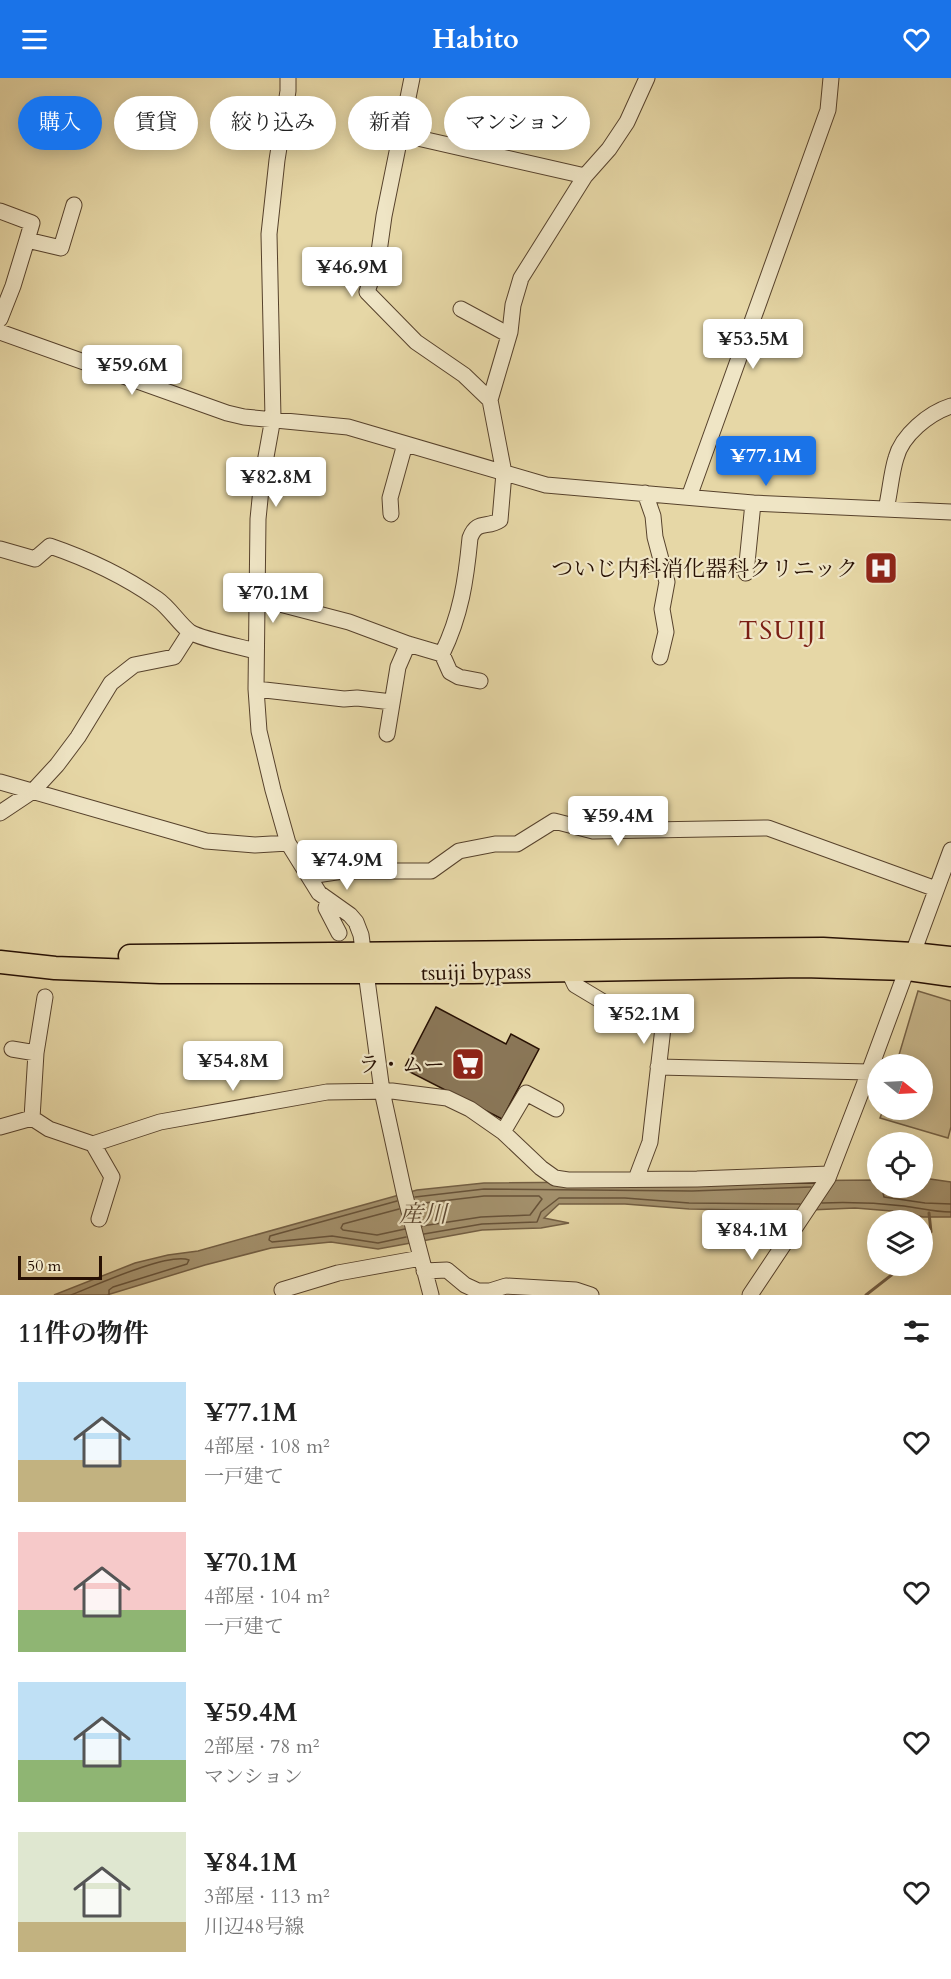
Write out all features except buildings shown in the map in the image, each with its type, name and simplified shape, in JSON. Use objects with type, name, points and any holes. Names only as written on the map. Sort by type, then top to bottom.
[{"type":"highway","name":"tsuiji bypass","points":[[0,948],[50,953],[568,970],[803,966],[951,958]]},
{"type":"highway","name":"tsuiji bypass","points":[[0,962],[55,968],[160,972],[364,963],[823,949],[910,961],[951,975]]},
{"type":"street","points":[[288,78],[269,234],[273,418],[258,519],[256,689],[259,731],[288,843],[319,893],[339,906],[356,922],[361,935],[382,1091],[404,1192],[431,1295]]},
{"type":"street","points":[[408,96],[412,78]]},
{"type":"street","points":[[442,654],[454,630],[464,593],[470,538],[476,527],[500,520],[504,473],[490,400],[509,335],[513,305],[521,278],[585,176],[609,149],[627,122],[647,78]]},
{"type":"street","points":[[689,497],[828,110],[831,78]]},
{"type":"street","points":[[432,141],[585,176]]},
{"type":"street","points":[[397,150],[378,259],[367,291],[416,342],[464,375],[490,400]]},
{"type":"street","points":[[27,240],[61,248],[74,205]]},
{"type":"street","points":[[0,211],[32,223],[13,286],[0,319]]},
{"type":"street","points":[[461,309],[509,335]]},
{"type":"street","points":[[0,332],[227,413],[244,417],[348,427],[546,485],[753,503],[951,512]]},
{"type":"street","points":[[886,509],[896,457],[915,427],[942,408],[951,406]]},
{"type":"street","points":[[391,514],[390,498],[405,444]]},
{"type":"street","points":[[645,493],[653,516],[655,537],[667,582],[662,609],[666,632],[660,657]]},
{"type":"street","points":[[746,573],[753,503]]},
{"type":"street","points":[[0,549],[34,560],[50,546],[105,568],[158,600],[190,632],[256,651]]},
{"type":"street","points":[[257,598],[349,622],[442,654],[450,672],[459,677],[480,681]]},
{"type":"street","points":[[0,813],[33,791],[57,765],[111,683],[134,665],[174,657],[190,632]]},
{"type":"street","points":[[387,734],[398,667],[408,644]]},
{"type":"street","points":[[256,689],[392,702]]},
{"type":"street","points":[[0,783],[206,841],[255,846],[288,843]]},
{"type":"street","points":[[309,876],[343,871],[431,871],[459,851],[495,844],[516,844],[554,821],[593,831],[768,828],[936,889]]},
{"type":"street","points":[[876,1054],[951,850]]},
{"type":"street","points":[[328,900],[326,908],[339,933]]},
{"type":"street","points":[[568,970],[575,985],[615,1009],[665,1010],[650,1142],[636,1179]]},
{"type":"street","points":[[32,1118],[36,1053],[45,997]]},
{"type":"street","points":[[12,1049],[36,1053]]},
{"type":"street","points":[[658,1067],[867,1072]]},
{"type":"street","points":[[750,1295],[829,1176],[867,1077]]},
{"type":"street","points":[[0,1126],[32,1118],[49,1129],[93,1144],[160,1122],[327,1092],[382,1091],[447,1098],[470,1109],[502,1132],[555,1178],[568,1180],[829,1176]]},
{"type":"street","points":[[502,1132],[526,1094],[556,1109]]},
{"type":"street","points":[[93,1144],[112,1177],[99,1219]]},
{"type":"street","points":[[282,1290],[338,1274],[421,1261],[447,1270],[465,1285],[478,1291],[490,1291],[506,1286],[562,1292],[576,1290],[591,1295]]},
{"type":"shaded area","points":[[918,991],[951,1001],[951,1127],[948,1138],[887,1120],[933,1120],[933,1054],[899,1054]]},
{"type":"water","name":"産川","points":[[933,1179],[951,1182],[951,1217],[933,1217],[933,1210],[855,1208],[787,1211],[689,1209],[625,1204],[559,1204],[544,1218],[569,1223],[541,1228],[482,1230],[378,1249],[331,1242],[271,1248],[205,1265],[107,1295],[54,1295],[135,1263],[198,1251],[417,1190],[484,1183],[867,1180],[867,1198],[933,1198]]},
{"type":"waterway","points":[[866,1295],[890,1276]]},
{"type":"place","name":"ついじ内科消化器科クリニック","points":[[881,568]]},
{"type":"place","name":"ラ・ムー","points":[[468,1064]]},
{"type":"district","name":"TSUIJI","points":[[783,630]]}]
